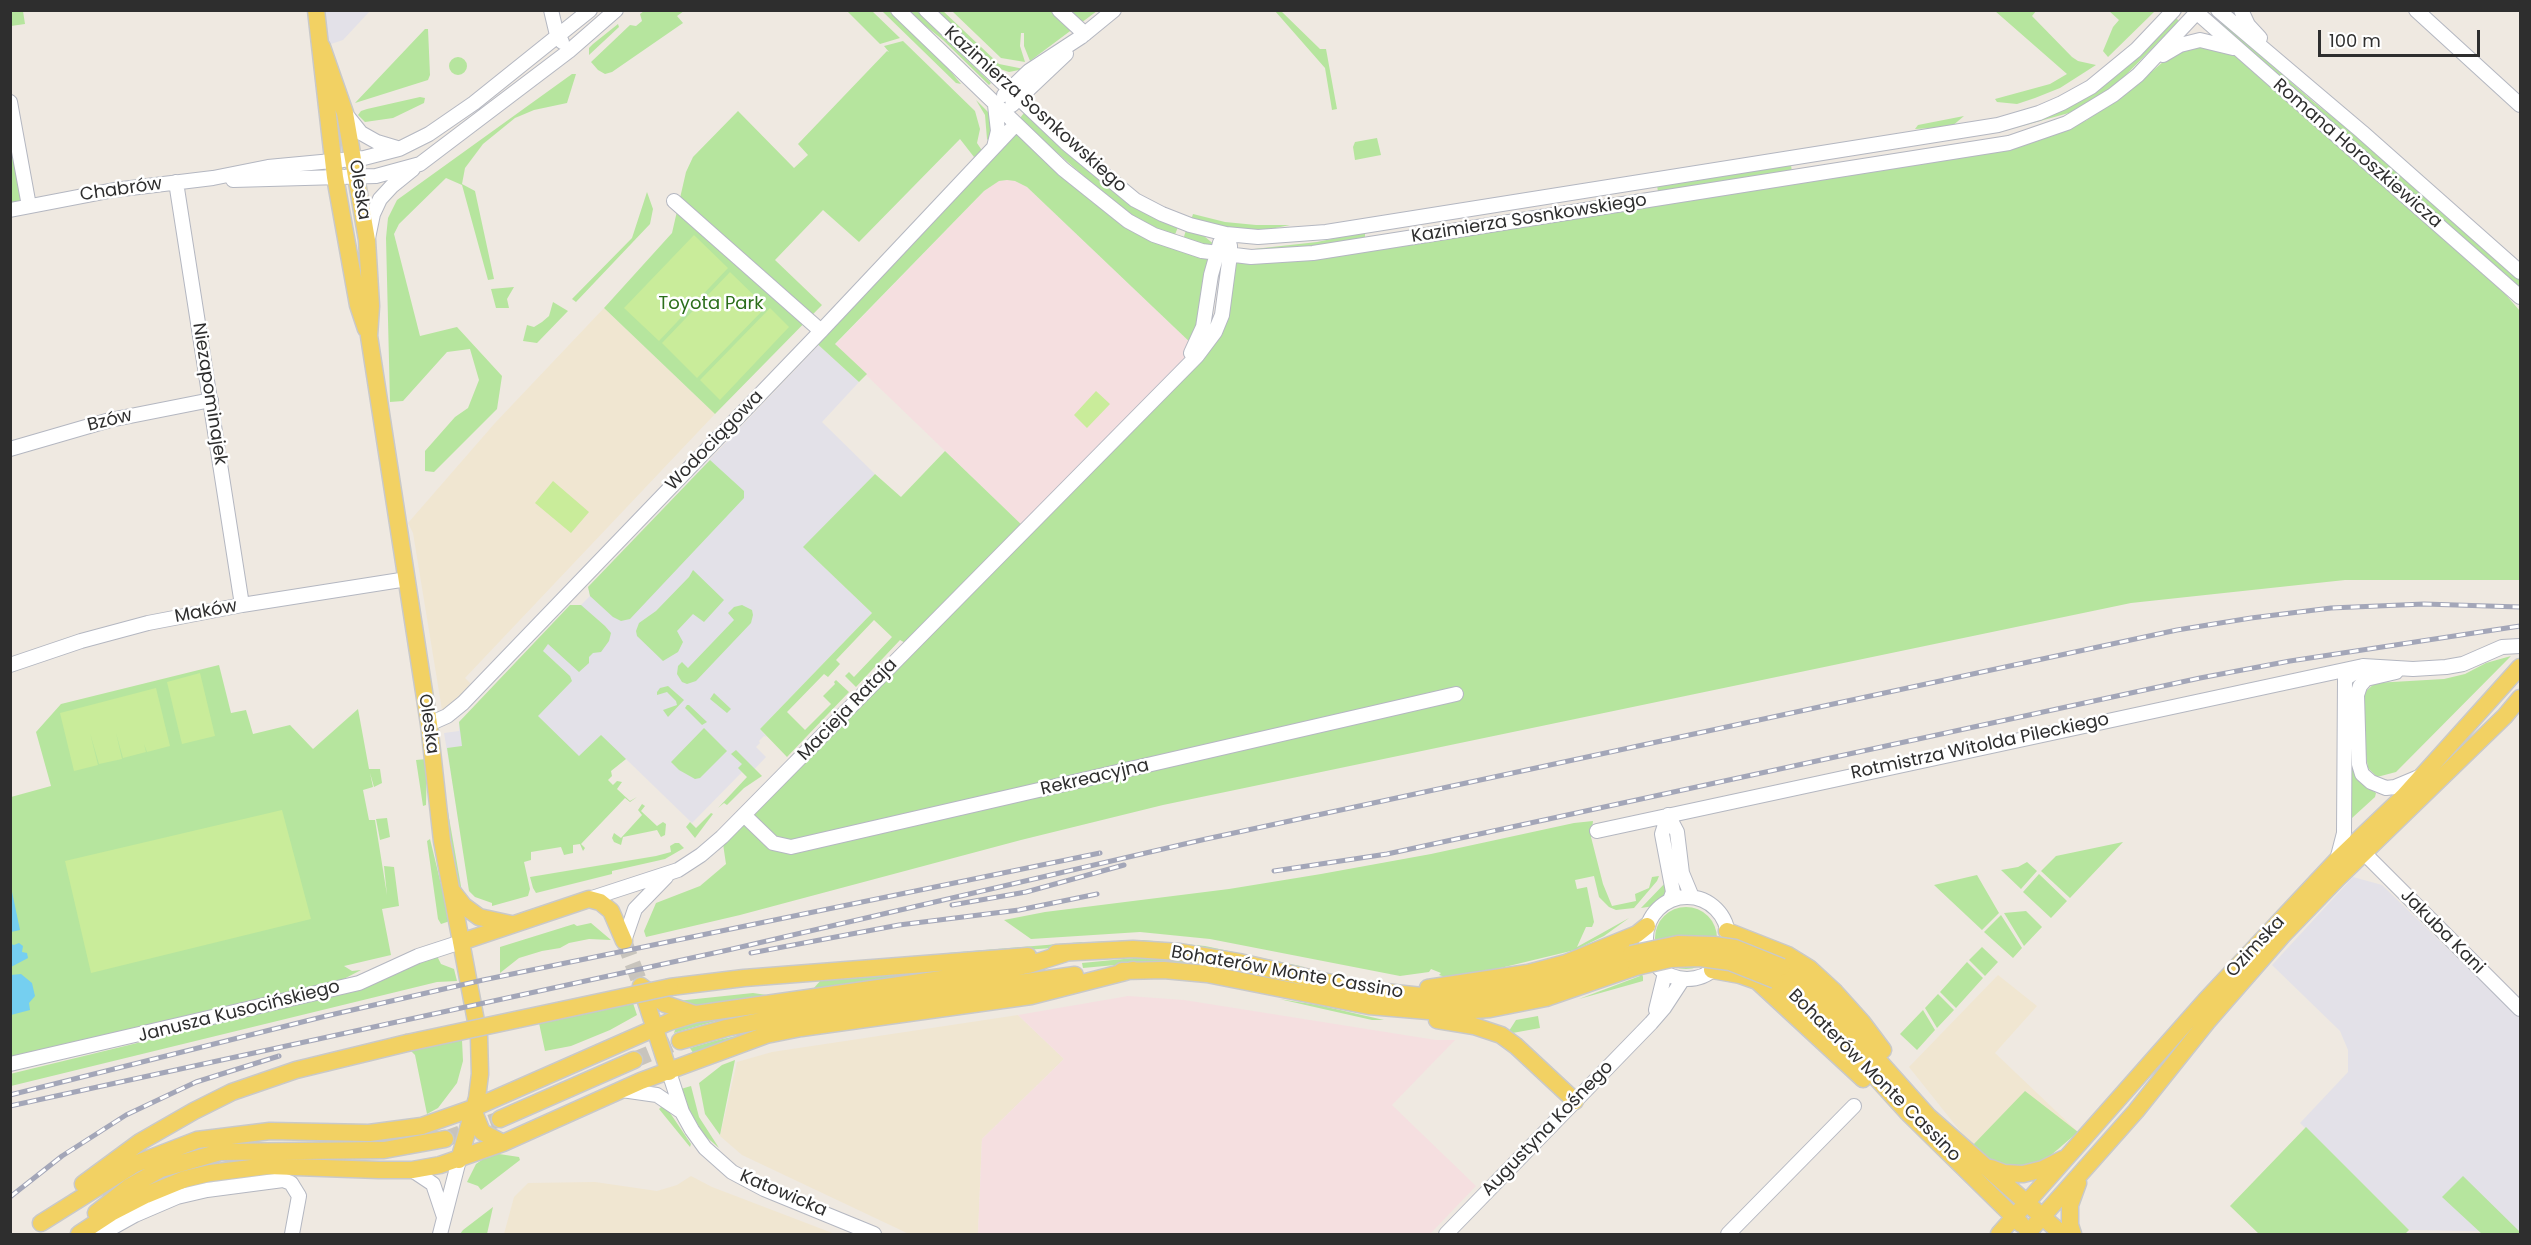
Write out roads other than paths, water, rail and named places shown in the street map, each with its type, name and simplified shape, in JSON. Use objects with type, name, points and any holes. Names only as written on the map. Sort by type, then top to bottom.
[{"type":"main road","name":"Oleska","points":[[316,10],[334,169],[358,305],[369,336],[429,724],[440,827],[479,1037],[480,1074],[475,1109],[459,1160]]},
{"type":"main road","name":"Oleska","points":[[322,47],[345,113],[357,177],[367,240],[371,306],[369,336]]},
{"type":"main road","name":"Ozimska","points":[[1999,1234],[2072,1154],[2167,1043],[2337,860],[2423,775],[2520,667]]},
{"type":"main road","name":"Ozimska","points":[[2030,1233],[2083,1173],[2256,964],[2305,911],[2505,716],[2520,698]]},
{"type":"main road","points":[[453,891],[464,906],[479,917],[511,924]]},
{"type":"main road","points":[[589,899],[600,902],[611,911],[624,941]]},
{"type":"main road","name":"Macieja Rataja","points":[[461,942],[589,899]]},
{"type":"main road","points":[[1388,994],[1538,971],[1592,953],[1637,934],[1647,926]]},
{"type":"main road","points":[[1727,931],[1788,955],[1809,968],[1835,992],[1862,1022],[1897,1070],[1911,1107]]},
{"type":"main road","name":"Bohaterów Monte Cassino","points":[[1066,953],[1133,949],[1180,952],[1388,994],[1455,997],[1502,993],[1634,961],[1700,958],[1730,962],[1779,974],[1911,1107],[2030,1233]]},
{"type":"main road","points":[[36,1229],[135,1164],[197,1140],[270,1131],[369,1133],[422,1126],[475,1109],[669,1022],[696,1014],[998,971],[1066,953]]},
{"type":"main road","points":[[36,1229],[90,1178],[119,1156],[194,1111],[232,1092],[296,1070],[407,1043],[670,987],[756,977],[1066,953]]},
{"type":"main road","name":"Bohaterów Monte Cassino","points":[[1133,970],[1207,974],[1369,1006],[1413,1011],[1473,1011],[1511,1006],[1563,994],[1634,961]]},
{"type":"main road","points":[[680,1041],[770,1019],[1094,973],[1133,970]]},
{"type":"main road","points":[[79,1234],[111,1213],[146,1195],[210,1173],[268,1166],[412,1170],[459,1160],[622,1090],[733,1046],[784,1031],[1031,996],[1133,970]]},
{"type":"main road","points":[[1712,970],[1757,981],[1863,1078],[1911,1107]]},
{"type":"main road","points":[[669,1072],[642,986],[665,1004],[696,1014]]},
{"type":"main road","points":[[1413,1011],[1437,1020],[1474,1026],[1501,1035],[1575,1101]]},
{"type":"main road","points":[[500,1119],[634,1060]]},
{"type":"main road","name":"Bohaterów Monte Cassino","points":[[1911,1107],[1982,1164],[2062,1234]]},
{"type":"main road","points":[[475,1109],[483,1132],[503,1143]]},
{"type":"main road","points":[[74,1234],[129,1187],[161,1169],[200,1156],[240,1150],[384,1150],[445,1139]]},
{"type":"main road","points":[[1982,1164],[2004,1173],[2024,1174],[2043,1169],[2072,1154]]},
{"type":"main road","points":[[2073,1234],[2070,1225],[2070,1205],[2083,1173]]},
{"type":"street","points":[[551,10],[559,38],[568,51]]},
{"type":"street","points":[[334,169],[354,159],[399,149],[447,122],[559,38],[590,10]]},
{"type":"street","points":[[367,240],[373,214],[380,199],[392,186],[568,51],[616,10]]},
{"type":"street","name":"Kazimierza Sosnkowskiego","points":[[898,10],[1071,176],[1128,221],[1154,235],[1223,255],[1251,257],[1313,253],[1986,148],[2035,135],[2067,123],[2113,95],[2138,75],[2197,11]]},
{"type":"street","name":"Kazimierza Sosnkowskiego","points":[[926,10],[1013,95],[1088,163],[1135,200],[1176,220],[1226,234],[1258,237],[1326,232],[1998,125],[2039,113],[2091,87],[2136,50],[2174,10]]},
{"type":"street","points":[[1059,10],[1083,35]]},
{"type":"street","points":[[994,149],[999,109],[1013,95],[1029,71],[1083,35],[1114,10]]},
{"type":"street","name":"Romana Horoszkiewicza","points":[[2218,10],[2279,60],[2520,272]]},
{"type":"street","points":[[2241,10],[2248,25],[2279,60]]},
{"type":"street","points":[[2416,10],[2520,105]]},
{"type":"street","name":"Romana Horoszkiewicza","points":[[2197,11],[2520,297]]},
{"type":"street","points":[[2138,75],[2171,50],[2193,41],[2209,41],[2238,49]]},
{"type":"street","points":[[10,102],[29,206]]},
{"type":"street","points":[[345,113],[361,133],[377,142],[399,149]]},
{"type":"street","name":"Wodociągowa","points":[[429,724],[447,716],[463,703],[821,331],[1016,124]]},
{"type":"street","points":[[334,169],[357,177],[376,176],[420,164]]},
{"type":"street","name":"Chabrów","points":[[10,210],[114,190],[213,178],[268,167],[334,169]]},
{"type":"street","name":"Niezapominajek","points":[[176,182],[242,605]]},
{"type":"street","points":[[674,201],[821,331]]},
{"type":"street","name":"Macieja Rataja","points":[[589,899],[669,873],[701,855],[744,815],[1204,347],[1219,326],[1223,255],[1230,246],[1226,234]]},
{"type":"street","name":"Bzów","points":[[10,449],[111,420],[211,400]]},
{"type":"street","name":"Maków","points":[[10,665],[81,641],[148,623],[242,605],[407,579]]},
{"type":"street","name":"Rotmistrza Witolda Pileckiego","points":[[1597,831],[2319,675],[2463,664],[2502,647],[2520,646]]},
{"type":"street","points":[[2365,672],[2356,695],[2357,756],[2362,774],[2371,782],[2386,788],[2395,788],[2423,775]]},
{"type":"street","points":[[2319,675],[2345,679],[2365,672]]},
{"type":"street","points":[[2337,860],[2344,832],[2345,679]]},
{"type":"street","name":"Rekreacyjna","points":[[744,815],[773,843],[791,847],[1456,694]]},
{"type":"street","points":[[1668,815],[1677,832],[1682,873],[1692,897]]},
{"type":"street","points":[[1668,815],[1662,834],[1673,891],[1670,900]]},
{"type":"street","name":"Jakuba Kani","points":[[2365,854],[2520,1009]]},
{"type":"street","points":[[624,941],[635,909],[669,873]]},
{"type":"street","points":[[1692,897],[1711,904],[1724,921],[1727,944],[1723,957],[1712,970],[1704,975],[1683,979],[1665,973],[1655,964],[1648,952],[1645,939],[1647,926],[1656,910],[1670,900],[1692,897]]},
{"type":"street","name":"Janusza Kusocińskiego","points":[[10,1064],[359,983],[418,956],[461,942]]},
{"type":"street","name":"Augustyna Kośnego","points":[[1651,1023],[1660,998],[1665,973]]},
{"type":"street","name":"Augustyna Kośnego","points":[[1446,1234],[1651,1023],[1683,979]]},
{"type":"street","points":[[669,1072],[682,1112]]},
{"type":"street","points":[[622,1090],[657,1095],[682,1112]]},
{"type":"street","points":[[1728,1234],[1854,1106]]},
{"type":"street","name":"Katowicka","points":[[682,1112],[705,1148],[732,1172],[764,1189],[874,1234]]},
{"type":"street","points":[[440,1234],[459,1160]]},
{"type":"street","points":[[412,1170],[433,1184],[444,1218]]},
{"type":"street","points":[[101,1234],[151,1207],[197,1192],[283,1180],[297,1191],[299,1201],[292,1234]]},
{"type":"water","points":[[11,887],[20,930],[10,932]]},
{"type":"water","points":[[19,943],[23,946],[22,952],[27,953],[28,958],[11,967],[11,944]]},
{"type":"water","points":[[21,974],[32,983],[35,996],[29,1003],[30,1010],[11,1015],[11,975]]},
{"type":"tunnel","points":[[624,941],[641,986]]},
{"type":"tunnel","points":[[634,1060],[680,1041]]},
{"type":"tunnel","points":[[445,1139],[500,1119]]},
{"type":"railway","points":[[10,1106],[728,950],[1206,839],[2177,630],[2331,608],[2424,604],[2520,607]]},
{"type":"railway","points":[[1274,871],[1387,854],[2200,678],[2290,661],[2520,626]]},
{"type":"railway","points":[[10,1095],[326,1016],[483,980],[1100,853]]},
{"type":"railway","points":[[952,905],[1026,892],[1124,865]]},
{"type":"railway","points":[[751,953],[899,925],[1019,910],[1097,894]]},
{"type":"railway","points":[[10,1197],[62,1156],[126,1115],[196,1082],[279,1056]]},
{"type":"park label","name":"Toyota Park","points":[[711,304]]}]
